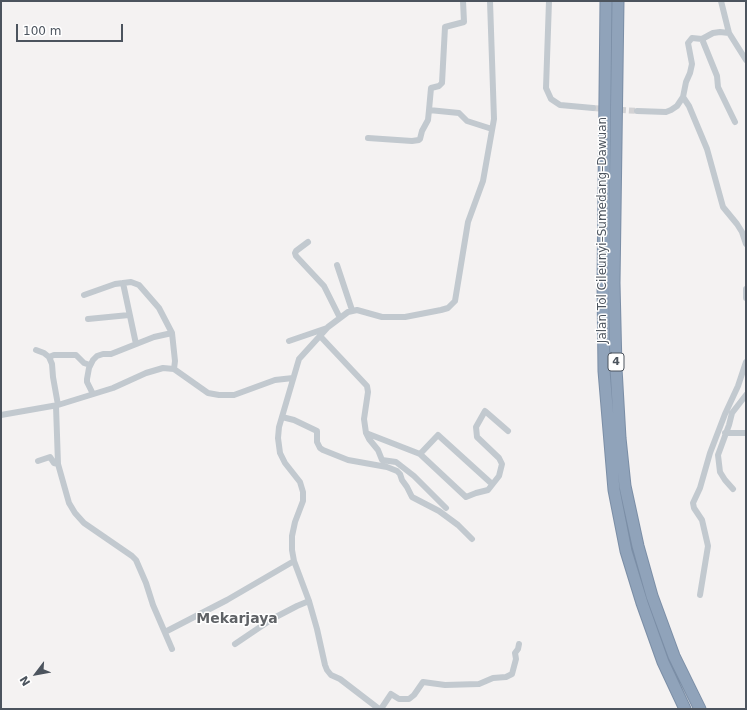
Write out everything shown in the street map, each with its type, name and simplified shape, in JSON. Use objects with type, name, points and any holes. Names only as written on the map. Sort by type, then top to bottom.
[{"type":"highway","name":"Jalan Tol Cileunyi–Sumedang–Dawuan","points":[[606,1],[603,276],[604,371],[614,490],[626,551],[642,603],[663,662],[685,709]]},
{"type":"highway","name":"Jalan Tol Cileunyi–Sumedang–Dawuan","points":[[618,1],[614,299],[616,376],[625,486],[638,546],[652,596],[674,656],[700,709]]},
{"type":"street","points":[[368,138],[412,141],[420,139],[422,131],[428,120],[430,88],[439,86],[442,83],[445,27],[464,22],[462,1]]},
{"type":"street","points":[[490,1],[494,119],[481,186],[468,222],[454,303],[448,308],[441,310],[413,316],[393,318],[352,310],[328,327],[299,359],[279,427],[278,438],[280,453],[285,463],[300,482],[303,492],[303,501],[295,522],[292,536],[292,550],[294,561],[309,601],[327,670],[331,675],[380,709],[392,694],[399,699],[409,699],[414,695],[423,682],[445,685],[480,684],[493,678],[506,677],[512,674],[518,644]]},
{"type":"street","points":[[549,1],[546,88],[551,99],[560,105],[593,108]]},
{"type":"street","points":[[721,1],[729,33],[746,60]]},
{"type":"street","points":[[637,111],[666,112],[677,106],[684,97],[686,82],[692,64],[689,41],[692,38],[702,39],[717,32],[729,33]]},
{"type":"street","points":[[702,39],[718,76],[720,91],[735,122]]},
{"type":"street","points":[[684,97],[707,149],[722,207],[737,224],[742,232],[746,244]]},
{"type":"street","points":[[429,110],[459,113],[467,121],[492,129]]},
{"type":"street","points":[[308,242],[295,252],[296,256],[324,286],[340,318]]},
{"type":"street","points":[[337,265],[352,310]]},
{"type":"street","points":[[84,295],[115,284],[130,282],[139,285],[159,308],[172,333],[175,361],[174,369]]},
{"type":"street","points":[[123,283],[136,344]]},
{"type":"street","points":[[746,289],[746,298]]},
{"type":"street","points":[[88,319],[129,315]]},
{"type":"street","points":[[289,341],[328,327]]},
{"type":"street","points":[[93,394],[87,382],[90,366],[97,356],[110,354],[172,333]]},
{"type":"street","points":[[320,336],[367,386],[368,392],[364,419],[366,433],[378,450],[382,460],[396,462],[414,476],[446,508]]},
{"type":"street","points":[[36,350],[49,357],[52,364],[52,378],[57,406],[58,464],[69,503],[84,523],[136,560],[172,650]]},
{"type":"street","points":[[49,357],[54,355],[76,355],[84,363],[90,366]]},
{"type":"street","points":[[700,595],[708,546],[702,520],[694,508],[693,503],[700,488],[712,448],[738,386],[746,362]]},
{"type":"street","points":[[1,415],[57,406],[113,388],[146,373],[163,368],[174,369],[208,393],[220,395],[234,395],[275,380],[293,378]]},
{"type":"street","points":[[733,489],[725,480],[718,468],[718,455],[732,413],[746,395]]},
{"type":"street","points":[[366,433],[420,454],[466,497],[488,490],[498,476],[502,464],[499,458],[477,437],[476,427],[485,410],[508,431]]},
{"type":"street","points":[[282,417],[294,420],[317,431],[317,442],[323,450],[348,460],[387,467],[397,471],[408,487],[412,497],[439,511],[458,525],[472,539]]},
{"type":"street","points":[[725,434],[746,433]]},
{"type":"street","points":[[420,454],[438,434],[492,484]]},
{"type":"street","points":[[38,461],[50,458],[54,463],[58,464]]},
{"type":"street","points":[[165,632],[228,600],[294,561]]},
{"type":"street","points":[[235,644],[272,619],[309,601]]},
{"type":"tunnel","points":[[593,108],[637,111]]},
{"type":"district","name":"Mekarjaya","points":[[237,619]]}]
